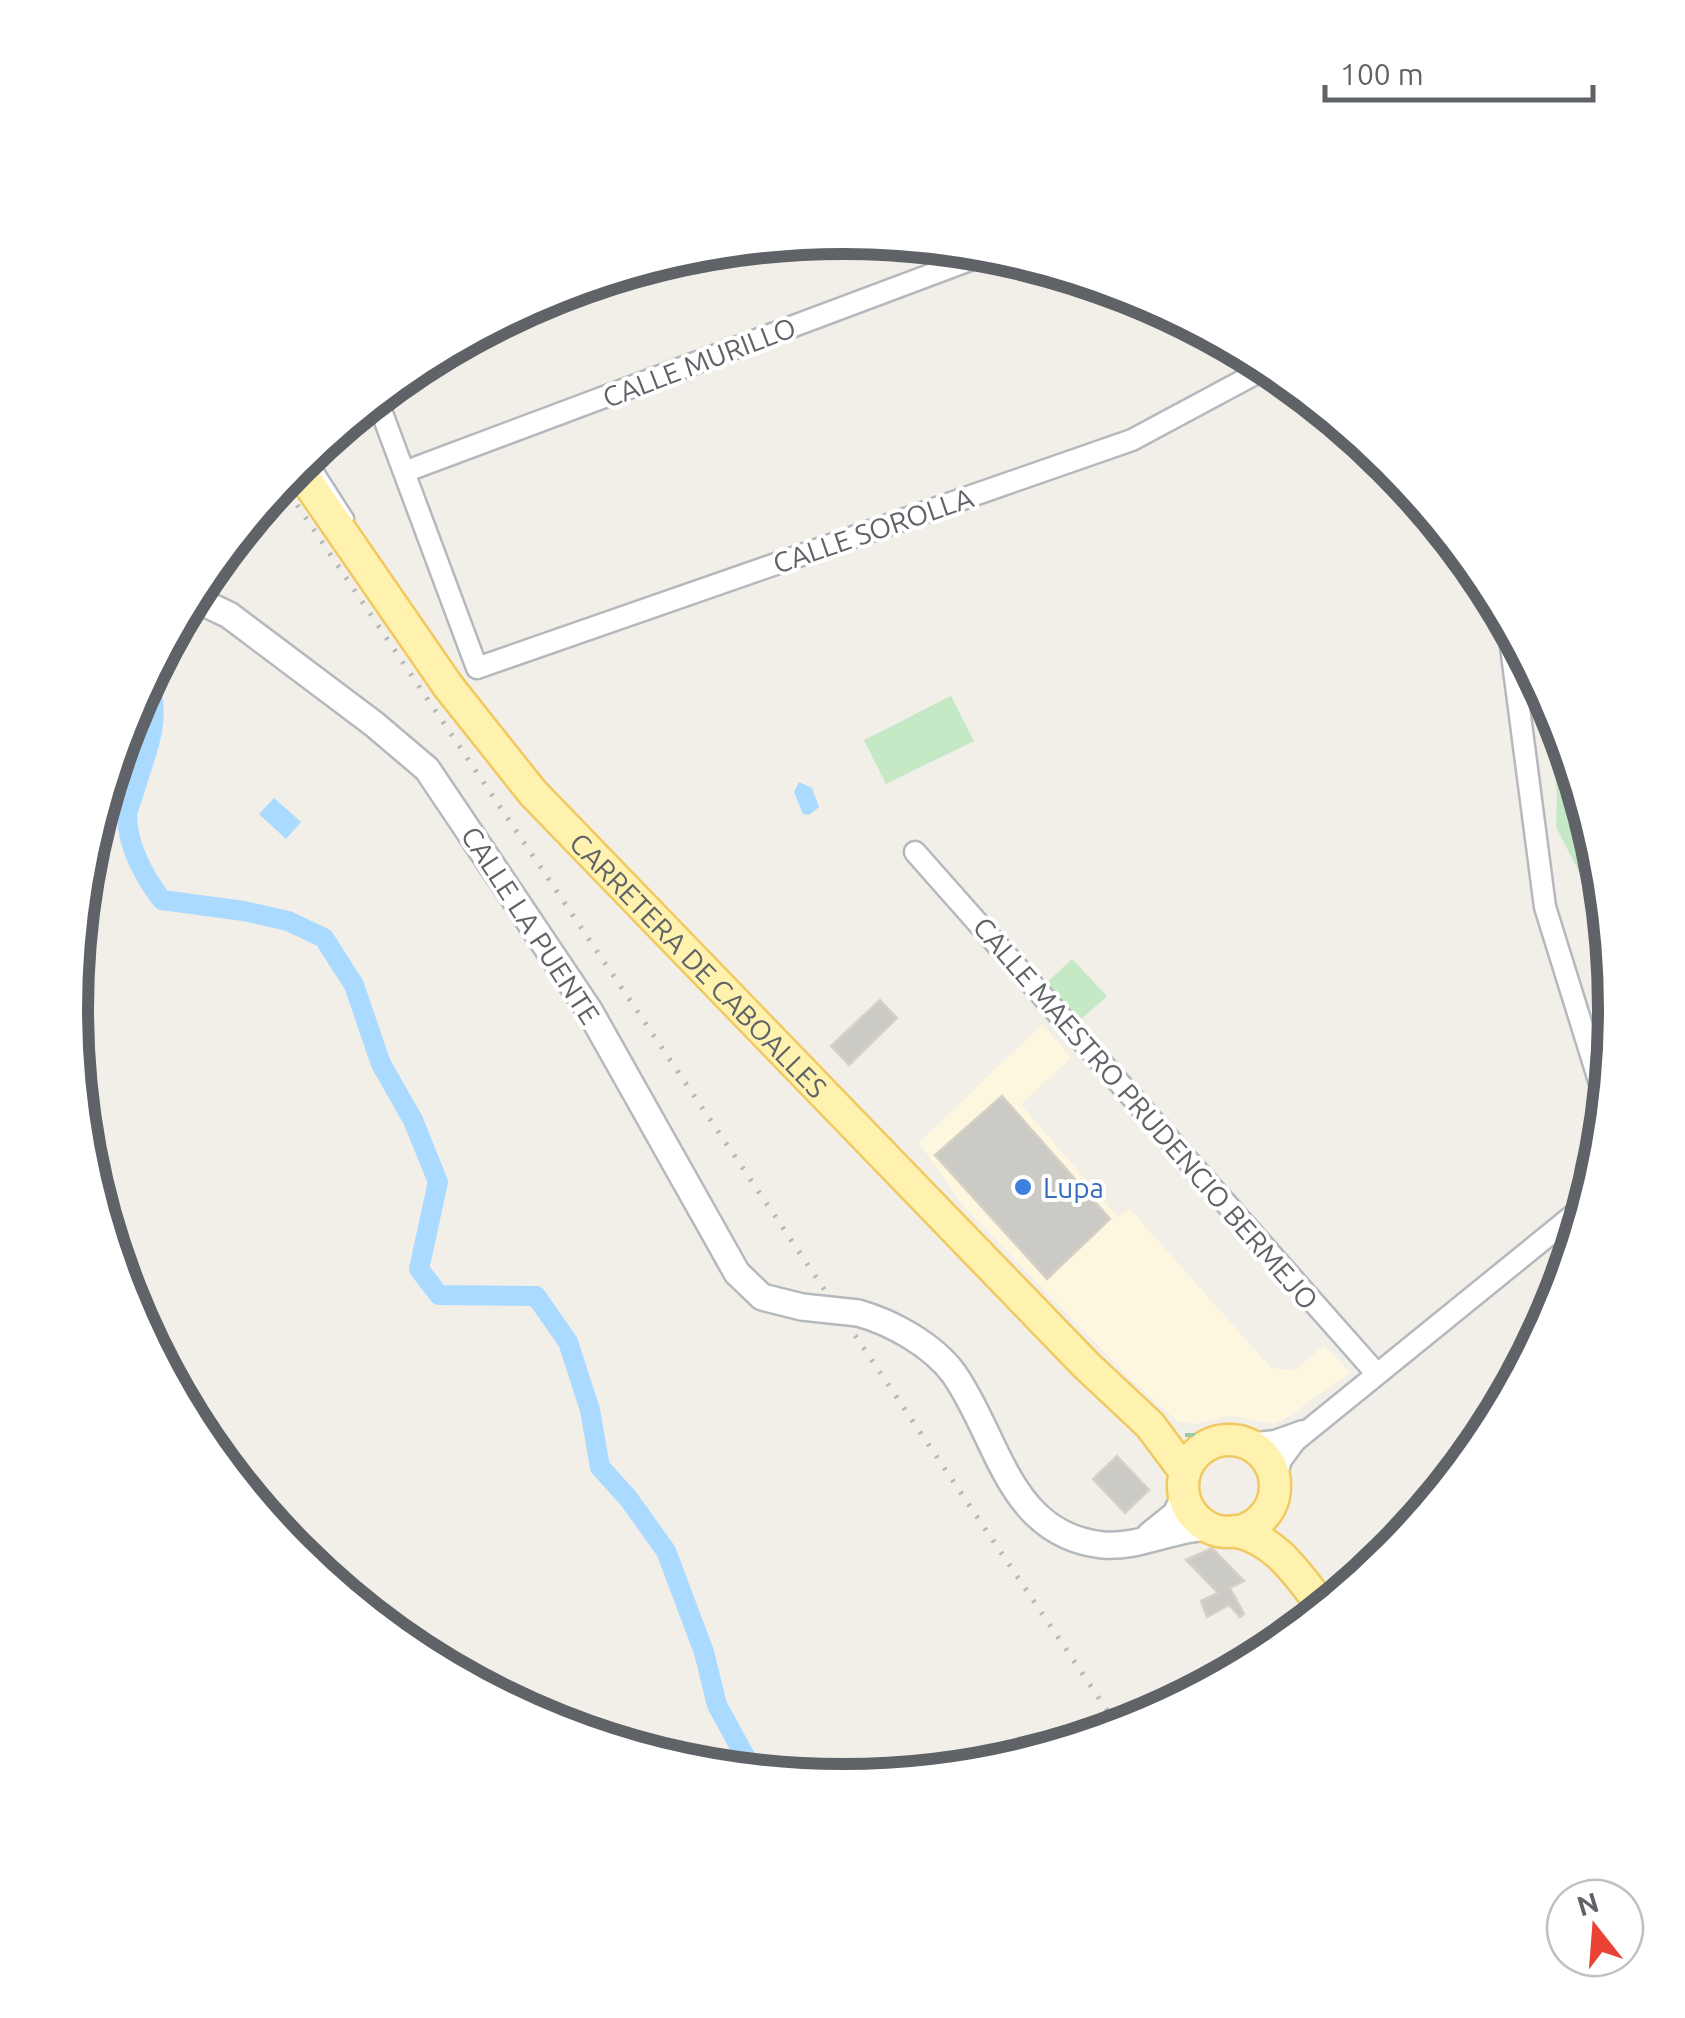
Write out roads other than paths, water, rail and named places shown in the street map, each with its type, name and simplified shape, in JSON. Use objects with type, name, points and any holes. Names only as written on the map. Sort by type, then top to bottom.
[{"type":"main road","name":"CARRETERA DE CABOALLES","points":[[305,479],[488,740],[533,793],[1052,1331],[1223,1494],[1315,1597]]},
{"type":"main road","points":[[1227,1440],[1257,1443],[1263,1455],[1223,1494],[1227,1440]]},
{"type":"street","name":"CALLE MURILLO","points":[[404,472],[962,264]]},
{"type":"street","name":"CALLE SOROLLA","points":[[404,472],[477,668],[1132,440],[1247,372]]},
{"type":"street","points":[[381,412],[404,472]]},
{"type":"street","name":"CALLE LA PUENTE","points":[[206,604],[228,615],[374,724],[427,769],[589,1010],[737,1274],[762,1296],[881,1319],[928,1349],[953,1373],[1001,1467],[1034,1516],[1063,1535],[1105,1545],[1142,1541],[1223,1494]]},
{"type":"street","points":[[1513,663],[1546,907],[1595,1067]]},
{"type":"street","name":"CALLE MAESTRO PRUDENCIO BERMEJO","points":[[915,852],[1377,1374]]},
{"type":"street","points":[[1223,1494],[1295,1441],[1567,1220]]},
{"type":"street","points":[[1257,1443],[1309,1428]]},
{"type":"lane","points":[[317,467],[336,494],[405,624]]},
{"type":"water","points":[[799,782],[812,788],[819,807],[809,815],[803,814],[794,792]]},
{"type":"water","points":[[274,798],[301,822],[286,839],[259,814]]},
{"type":"waterway","points":[[153,702],[147,750],[127,815],[133,849],[143,871],[162,900],[288,921],[324,938],[354,985],[381,1064],[413,1120],[438,1182],[419,1269],[439,1295],[536,1296],[568,1342],[590,1410],[600,1467],[666,1551],[704,1652],[717,1705],[746,1758]]},
{"type":"railway","points":[[290,495],[1110,1715]]},
{"type":"place","name":"Lupa","points":[[1023,1187]]}]
